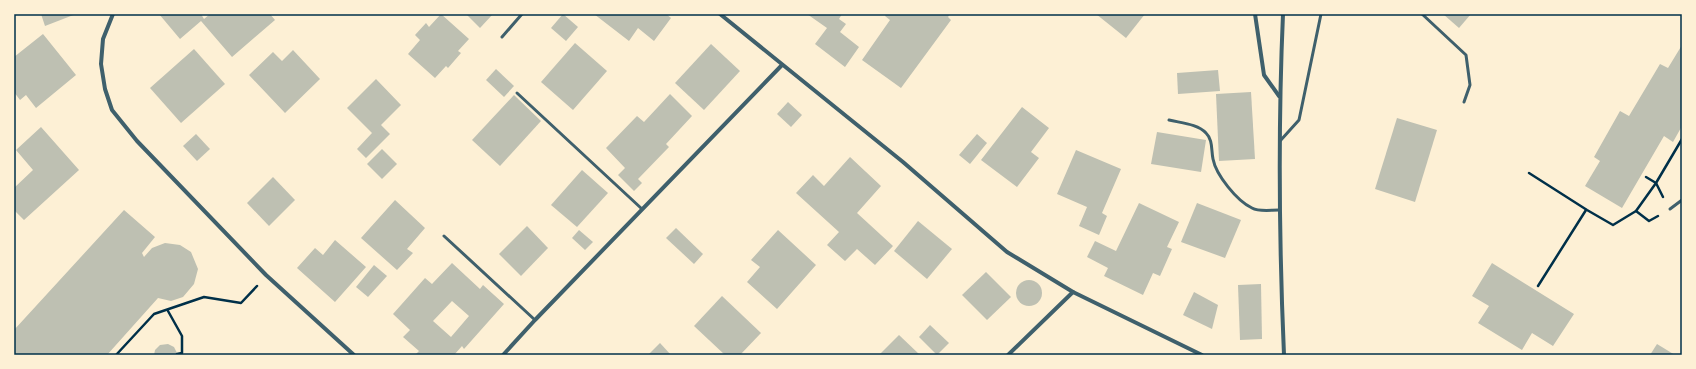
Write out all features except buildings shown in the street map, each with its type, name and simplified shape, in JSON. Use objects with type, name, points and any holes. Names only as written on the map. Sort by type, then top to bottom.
[{"type":"street","points":[[113,14],[104,39],[101,64],[105,88],[112,110],[137,142],[266,275],[354,355]]},
{"type":"street","points":[[720,14],[903,162],[1007,252],[1073,292],[1202,355]]},
{"type":"street","points":[[1255,14],[1264,75],[1280,96]]},
{"type":"street","points":[[1283,14],[1280,96],[1279,210],[1284,355]]},
{"type":"street","points":[[503,355],[535,320],[782,65]]},
{"type":"street","points":[[1008,355],[1073,292]]},
{"type":"lane","points":[[502,37],[522,14]]},
{"type":"lane","points":[[1280,142],[1299,120],[1321,14]]},
{"type":"lane","points":[[1422,14],[1466,55],[1470,85],[1464,102]]},
{"type":"lane","points":[[516,93],[642,209]]},
{"type":"lane","points":[[1169,120],[1198,127],[1206,132],[1211,138],[1213,159],[1220,174],[1238,198],[1252,208],[1260,210],[1279,210]]},
{"type":"lane","points":[[1670,210],[1682,200]]},
{"type":"lane","points":[[444,236],[535,320]]},
{"type":"path","points":[[1529,173],[1586,210],[1613,225],[1636,212],[1656,183],[1682,140]]},
{"type":"path","points":[[1646,177],[1656,183]]},
{"type":"path","points":[[1538,286],[1586,210]]},
{"type":"path","points":[[1636,212],[1649,221]]},
{"type":"path","points":[[116,355],[154,314],[168,311],[204,297],[241,304],[266,275]]},
{"type":"path","points":[[168,311],[182,336],[182,353],[178,354]]}]
